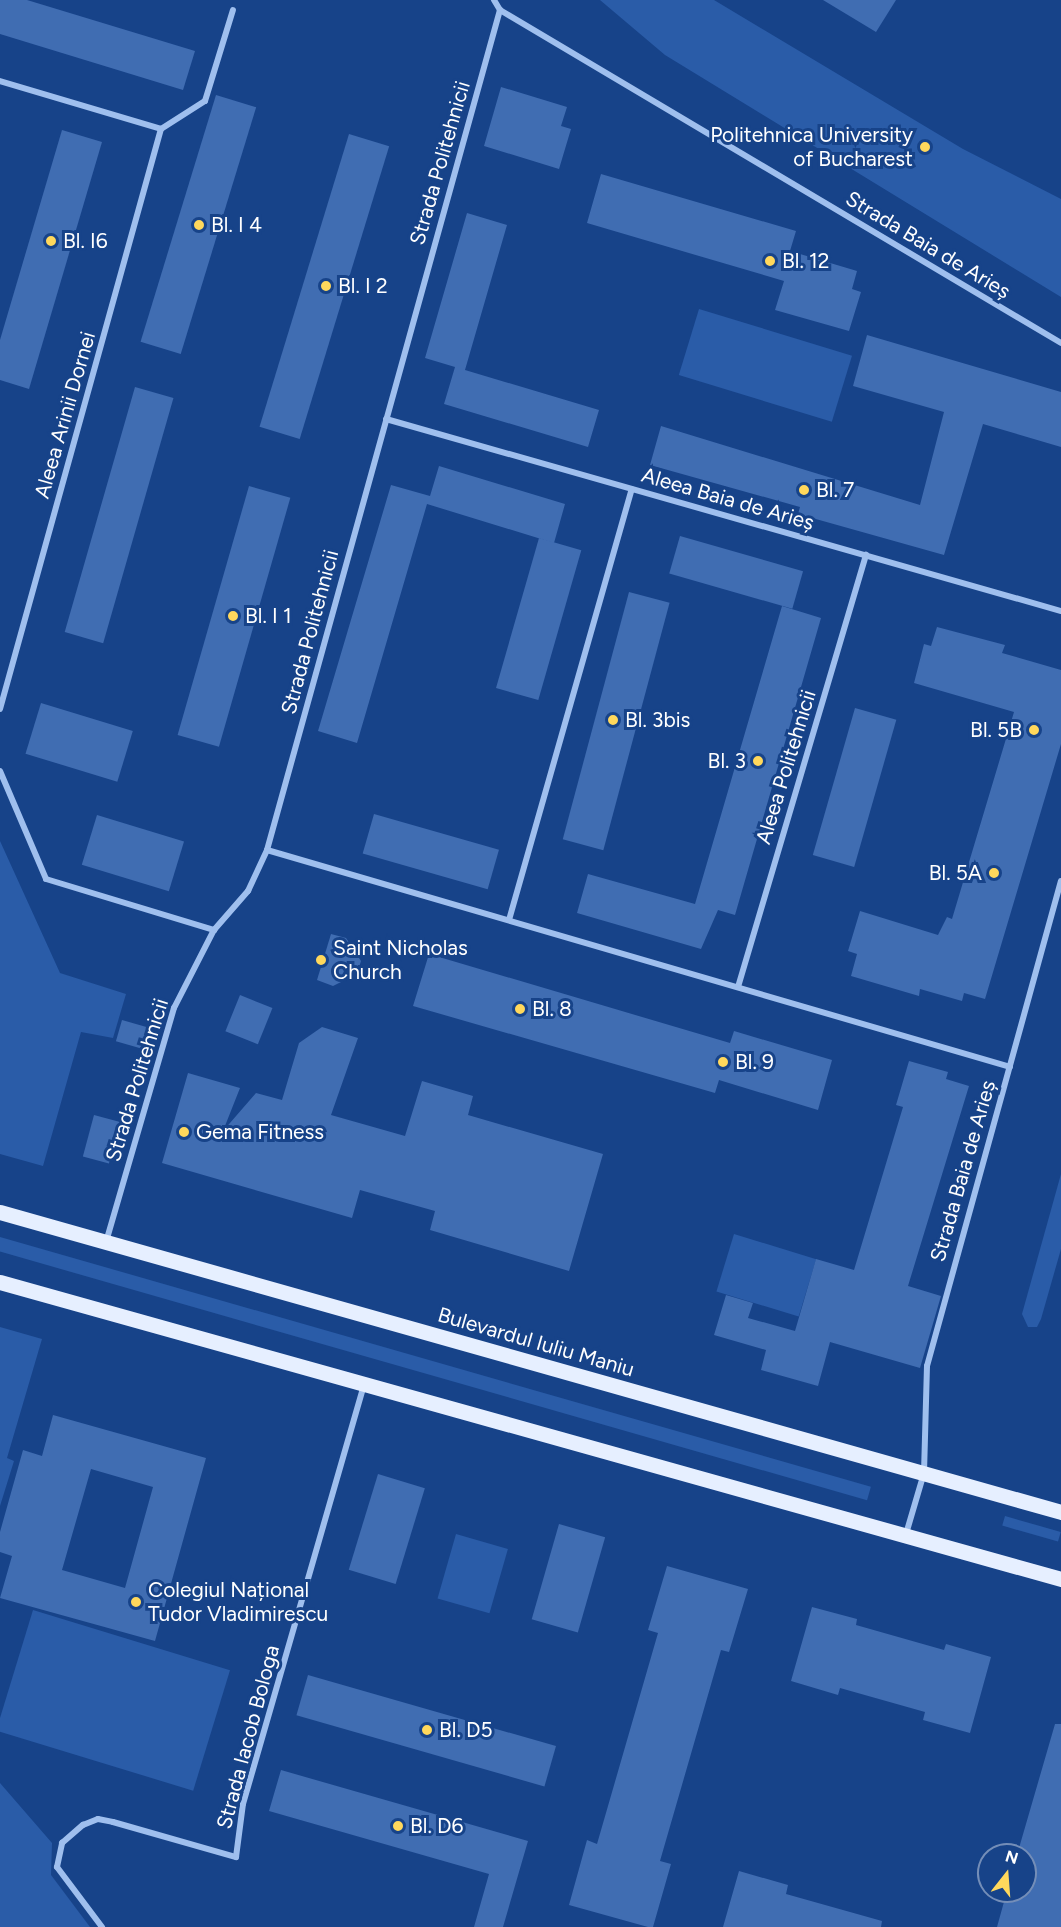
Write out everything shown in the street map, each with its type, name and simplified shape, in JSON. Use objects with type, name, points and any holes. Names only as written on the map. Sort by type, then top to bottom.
[{"type":"main road","name":"Bulevardul Iuliu Maniu","points":[[0,1212],[1061,1512]]},
{"type":"main road","points":[[0,1282],[1061,1579]]},
{"type":"street","points":[[494,0],[500,9]]},
{"type":"street","name":"Strada Baia de Arieș","points":[[500,9],[1061,343]]},
{"type":"street","name":"Strada Politehnicii","points":[[106,1242],[174,1008],[214,930],[248,891],[267,850],[500,9]]},
{"type":"street","points":[[0,81],[161,129],[205,101],[233,10]]},
{"type":"street","name":"Aleea Arinii Dornei","points":[[0,709],[161,129]]},
{"type":"street","name":"Aleea Baia de Arieș","points":[[386,419],[1061,611]]},
{"type":"street","points":[[508,920],[632,489]]},
{"type":"street","name":"Aleea Politehnicii","points":[[738,987],[866,555]]},
{"type":"street","points":[[0,771],[46,879],[214,930]]},
{"type":"street","points":[[267,850],[1010,1067]]},
{"type":"street","name":"Strada Baia de Arieș","points":[[906,1535],[924,1473],[927,1366],[1061,881]]},
{"type":"street","name":"Strada Iacob Bologa","points":[[102,1927],[57,1867],[62,1843],[83,1825],[98,1819],[113,1822],[236,1857],[243,1804],[364,1384]]},
{"type":"shaded area","points":[[600,0],[714,0],[963,149],[1061,199],[1061,297],[665,55]]},
{"type":"shaded area","points":[[699,309],[852,356],[832,422],[679,375]]},
{"type":"shaded area","points":[[0,841],[60,973],[126,994],[113,1038],[81,1032],[43,1166],[0,1154]]},
{"type":"shaded area","points":[[1061,1174],[1061,1249],[1041,1319],[1037,1327],[1028,1327],[1022,1314]]},
{"type":"shaded area","points":[[734,1234],[816,1259],[799,1317],[716,1291]]},
{"type":"shaded area","points":[[0,1237],[871,1487],[867,1500],[0,1252]]},
{"type":"shaded area","points":[[0,1327],[42,1339],[7,1458],[14,1461],[0,1506]]},
{"type":"shaded area","points":[[1005,1516],[1061,1532],[1058,1542],[1002,1526]]},
{"type":"shaded area","points":[[456,1534],[508,1549],[489,1613],[438,1598]]},
{"type":"shaded area","points":[[33,1610],[230,1670],[193,1791],[0,1732],[0,1718]]},
{"type":"shaded area","points":[[0,1783],[52,1843],[51,1875],[90,1927],[0,1927]]},
{"type":"building","points":[[0,0],[27,0],[195,51],[183,90],[0,34]]},
{"type":"building","points":[[823,0],[896,0],[876,32]]},
{"type":"building","points":[[501,87],[567,107],[561,126],[571,129],[559,169],[484,146]]},
{"type":"building","name":"Bl. I 4","points":[[216,95],[256,107],[181,354],[141,342]]},
{"type":"building","name":"Bl. I6","points":[[62,130],[102,142],[29,389],[0,380],[0,340]]},
{"type":"building","name":"Bl. I 2","points":[[349,134],[389,146],[300,439],[260,427]]},
{"type":"building","name":"Bl. 12","points":[[601,174],[796,231],[790,251],[857,271],[852,289],[861,292],[849,331],[775,310],[784,281],[587,223]]},
{"type":"building","points":[[467,213],[507,225],[465,370],[599,410],[588,447],[444,404],[455,367],[425,358]]},
{"type":"building","points":[[867,335],[1061,392],[1061,447],[983,424],[944,555],[798,514],[800,507],[650,465],[661,426],[920,505],[944,412],[853,386]]},
{"type":"building","points":[[135,387],[173,398],[103,643],[65,632]]},
{"type":"building","points":[[439,466],[565,504],[554,543],[427,504],[357,743],[318,731],[391,485],[430,496]]},
{"type":"building","name":"Bl. I 1","points":[[249,486],[290,498],[219,747],[178,735]]},
{"type":"building","points":[[680,536],[803,571],[792,609],[669,573]]},
{"type":"building","points":[[539,538],[581,550],[538,700],[496,688]]},
{"type":"building","name":"Bl. 3bis","points":[[629,592],[670,603],[603,850],[563,839]]},
{"type":"building","name":"Bl. 3","points":[[782,606],[821,618],[735,915],[718,910],[701,949],[577,913],[588,874],[695,904]]},
{"type":"building","points":[[937,627],[1005,645],[1002,653],[1061,670],[1061,744],[985,999],[964,993],[962,1001],[920,989],[919,996],[851,976],[857,954],[848,951],[860,911],[938,935],[947,917],[952,919],[1014,712],[914,683],[924,644],[931,646]]},
{"type":"building","points":[[41,703],[133,731],[117,782],[26,754]]},
{"type":"building","points":[[855,708],[896,720],[854,867],[813,855]]},
{"type":"building","points":[[374,814],[499,850],[488,889],[363,853]]},
{"type":"building","points":[[97,815],[184,842],[169,891],[82,865]]},
{"type":"building","points":[[331,934],[346,938],[361,961],[357,974],[333,986],[317,980]]},
{"type":"building","points":[[429,954],[730,1043],[734,1031],[832,1060],[818,1110],[719,1080],[715,1093],[413,1006]]},
{"type":"building","points":[[240,995],[272,1008],[258,1044],[225,1031]]},
{"type":"building","points":[[122,1020],[150,1028],[144,1049],[116,1041]]},
{"type":"building","points":[[322,1027],[358,1038],[331,1115],[405,1136],[422,1081],[473,1096],[468,1115],[603,1154],[569,1271],[430,1230],[435,1211],[360,1190],[352,1218],[162,1163],[188,1073],[240,1088],[223,1131],[256,1093],[282,1100],[299,1043]]},
{"type":"building","points":[[909,1061],[948,1072],[946,1079],[969,1086],[908,1286],[941,1296],[920,1368],[830,1342],[818,1386],[761,1370],[766,1350],[714,1335],[726,1295],[753,1303],[748,1318],[795,1331],[816,1259],[854,1270],[903,1107],[896,1105]]},
{"type":"building","points":[[94,1115],[120,1122],[109,1164],[83,1157]]},
{"type":"building","points":[[53,1415],[206,1458],[155,1641],[0,1598],[12,1556],[0,1552],[0,1532],[23,1450],[42,1456]],"holes":[[[91,1469],[153,1487],[125,1588],[62,1570]]]},
{"type":"building","points":[[378,1474],[425,1488],[396,1584],[349,1570]]},
{"type":"building","points":[[559,1524],[605,1537],[578,1632],[532,1619]]},
{"type":"building","points":[[667,1566],[748,1589],[729,1652],[721,1650],[660,1861],[671,1864],[653,1927],[648,1927],[569,1905],[587,1840],[597,1844],[658,1633],[648,1630]]},
{"type":"building","points":[[812,1607],[857,1619],[856,1625],[944,1650],[946,1644],[991,1657],[970,1733],[923,1720],[925,1712],[840,1688],[838,1695],[791,1681]]},
{"type":"building","name":"Bl. D5","points":[[308,1675],[556,1746],[544,1786],[296,1715]]},
{"type":"building","points":[[1055,1724],[1061,1724],[1061,1927],[997,1927],[1004,1903],[1037,1903],[1037,1843],[1020,1843]]},
{"type":"building","name":"Bl. D6","points":[[281,1770],[528,1841],[503,1927],[474,1927],[489,1874],[269,1811]]},
{"type":"building","points":[[739,1871],[788,1885],[786,1894],[882,1921],[881,1927],[723,1927]]},
{"type":"place","name":"Politehnica University of Bucharest","points":[[925,147]]},
{"type":"place","name":"Bl. I 4","points":[[199,225]]},
{"type":"place","name":"Bl. I6","points":[[51,241]]},
{"type":"place","name":"Bl. 12","points":[[770,261]]},
{"type":"place","name":"Bl. I 2","points":[[326,286]]},
{"type":"place","name":"Bl. 7","points":[[804,490]]},
{"type":"place","name":"Bl. I 1","points":[[233,616]]},
{"type":"place","name":"Bl. 3bis","points":[[613,720]]},
{"type":"place","name":"Bl. 5B","points":[[1034,730]]},
{"type":"place","name":"Bl. 3","points":[[758,761]]},
{"type":"place","name":"Bl. 5A","points":[[994,873]]},
{"type":"place","name":"Saint Nicholas Church","points":[[321,960]]},
{"type":"place","name":"Bl. 8","points":[[520,1009]]},
{"type":"place","name":"Bl. 9","points":[[723,1062]]},
{"type":"place","name":"Gema Fitness","points":[[184,1132]]},
{"type":"place","name":"Colegiul Național Tudor Vladimirescu","points":[[136,1602]]},
{"type":"place","name":"Bl. D5","points":[[427,1730]]},
{"type":"place","name":"Bl. D6","points":[[398,1826]]}]
